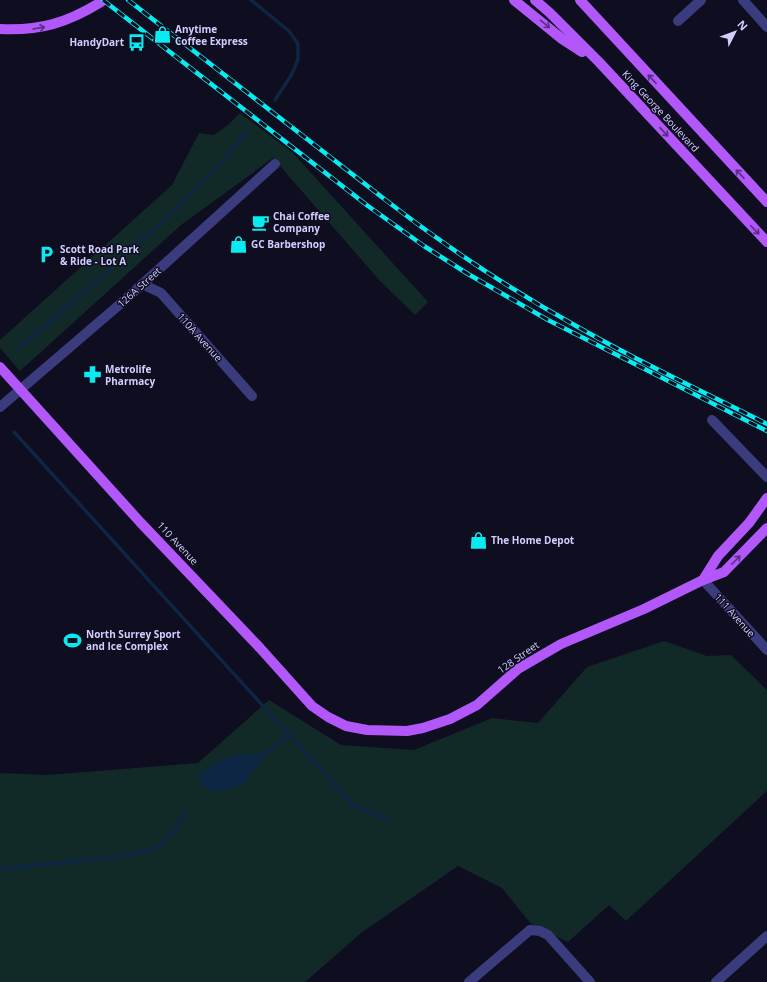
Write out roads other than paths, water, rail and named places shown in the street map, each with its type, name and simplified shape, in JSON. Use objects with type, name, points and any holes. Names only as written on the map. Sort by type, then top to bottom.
[{"type":"main road","points":[[514,0],[562,39],[599,62]]},
{"type":"main road","name":"King George Boulevard","points":[[535,0],[599,62],[767,242]]},
{"type":"main road","points":[[575,0],[603,26]]},
{"type":"main road","name":"King George Boulevard","points":[[580,0],[767,202]]},
{"type":"main road","points":[[0,29],[19,30],[57,24],[75,17],[100,2]]},
{"type":"main road","name":"110 Avenue","points":[[0,367],[140,522],[260,648],[312,706],[328,717],[346,726]]},
{"type":"main road","points":[[703,580],[718,556],[749,523],[767,498]]},
{"type":"main road","name":"128 Street","points":[[346,726],[367,730],[407,732],[450,719],[477,705],[518,669],[539,656],[575,637],[644,609],[703,580],[724,572],[767,528]]},
{"type":"street","points":[[678,20],[701,0]]},
{"type":"street","points":[[743,0],[767,27]]},
{"type":"street","name":"126A Street","points":[[0,407],[142,284],[275,164]]},
{"type":"street","name":"110A Avenue","points":[[142,284],[161,293],[252,396]]},
{"type":"street","points":[[712,420],[767,476]]},
{"type":"street","name":"111 Avenue","points":[[703,580],[767,650]]},
{"type":"street","points":[[469,982],[530,930],[540,931],[548,935],[590,982]]},
{"type":"street","points":[[716,982],[767,936]]},
{"type":"water","points":[[268,752],[243,784],[231,789],[212,792],[200,783],[199,775],[209,767],[222,760],[238,755]]},
{"type":"waterway","points":[[251,0],[289,31],[298,44],[298,59],[292,74],[275,100]]},
{"type":"waterway","points":[[131,250],[191,193],[247,132]]},
{"type":"waterway","points":[[19,348],[112,268]]},
{"type":"waterway","points":[[14,432],[353,805],[386,818]]},
{"type":"waterway","points":[[268,752],[289,734]]},
{"type":"waterway","points":[[0,869],[118,857],[159,847],[176,830],[183,813]]},
{"type":"railway","points":[[103,0],[368,206],[424,246],[468,274],[548,320],[767,431]]},
{"type":"railway","points":[[128,0],[383,198],[478,266],[527,298],[601,340],[767,424]]},
{"type":"place","name":"Anytime Coffee Express","points":[[162,35]]},
{"type":"place","name":"HandyDart","points":[[137,42]]},
{"type":"place","name":"Chai Coffee Company","points":[[260,222]]},
{"type":"place","name":"GC Barbershop","points":[[238,244]]},
{"type":"place","name":"Scott Road Park & Ride - Lot A","points":[[47,255]]},
{"type":"place","name":"Metrolife Pharmacy","points":[[92,375]]},
{"type":"place","name":"The Home Depot","points":[[478,540]]},
{"type":"place","name":"North Surrey Sport and Ice Complex","points":[[73,640]]}]
